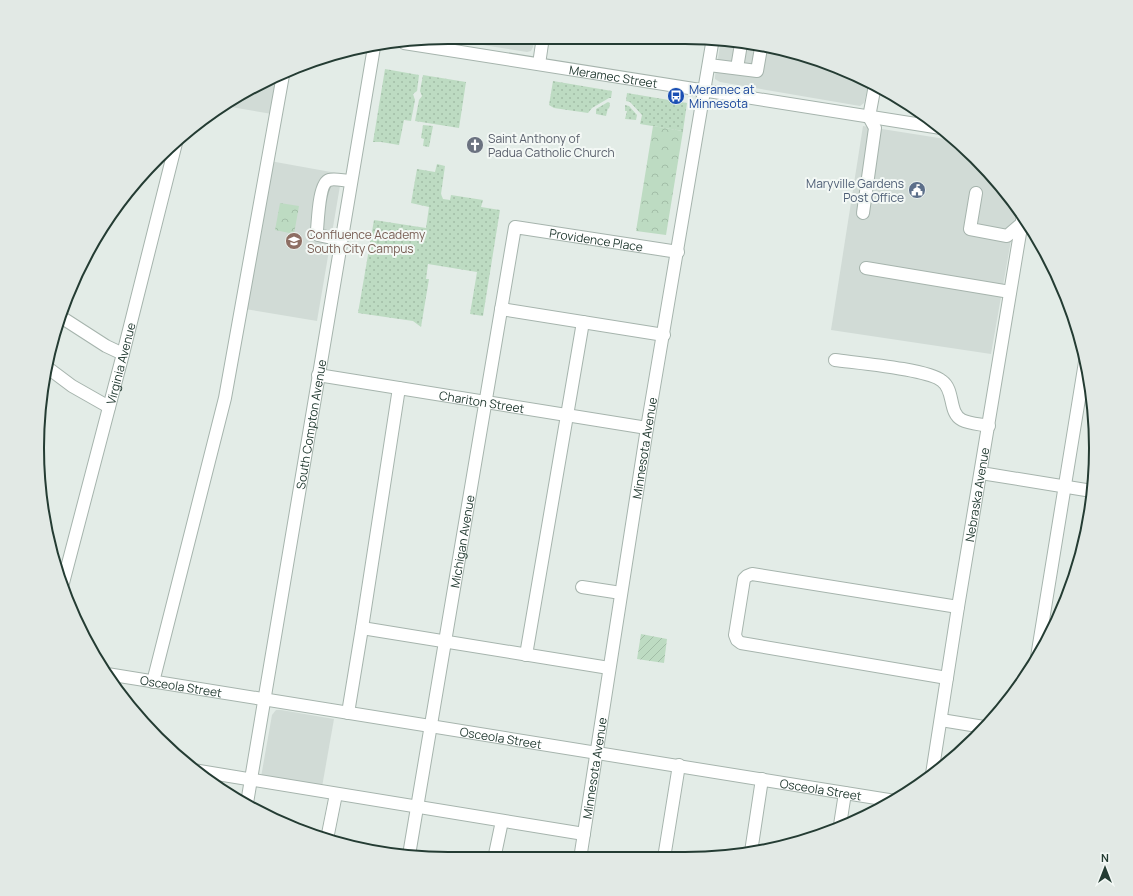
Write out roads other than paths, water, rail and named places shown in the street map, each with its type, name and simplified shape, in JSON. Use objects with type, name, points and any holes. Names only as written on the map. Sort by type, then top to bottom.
[{"type":"street","points":[[539,64],[542,44]]},
{"type":"street","name":"Meramec Street","points":[[419,45],[930,126]]},
{"type":"street","name":"Minnesota Avenue","points":[[581,852],[647,428],[664,335],[712,45]]},
{"type":"street","points":[[737,68],[740,47]]},
{"type":"street","name":"South Compton Avenue","points":[[248,799],[373,51]]},
{"type":"street","points":[[708,65],[758,71],[761,51]]},
{"type":"street","points":[[154,682],[225,398],[282,80]]},
{"type":"street","points":[[863,213],[875,128],[869,117],[874,91]]},
{"type":"street","name":"Virginia Avenue","points":[[65,577],[174,151]]},
{"type":"street","points":[[341,240],[318,236],[317,230],[321,190],[325,182],[329,180],[351,181]]},
{"type":"street","points":[[976,194],[970,229],[1007,236],[1021,225]]},
{"type":"street","name":"Providence Place","points":[[515,227],[678,252]]},
{"type":"street","name":"Michigan Avenue","points":[[410,850],[515,227]]},
{"type":"street","name":"Nebraska Avenue","points":[[933,767],[1010,292],[1024,228]]},
{"type":"street","points":[[866,268],[1010,292]]},
{"type":"street","points":[[501,310],[664,335]]},
{"type":"street","points":[[64,320],[106,346],[123,354]]},
{"type":"street","points":[[526,655],[583,322]]},
{"type":"street","points":[[835,360],[903,370],[937,377],[947,386],[950,392],[954,411],[960,419],[967,422],[989,426]]},
{"type":"street","points":[[52,371],[72,386],[109,407]]},
{"type":"street","name":"Chariton Street","points":[[318,375],[486,403],[568,414],[647,428]]},
{"type":"street","points":[[1039,641],[1083,377]]},
{"type":"street","points":[[348,713],[398,388]]},
{"type":"street","points":[[981,473],[1087,490]]},
{"type":"street","points":[[948,678],[742,643],[737,640],[735,635],[744,579],[752,574],[958,607]]},
{"type":"street","points":[[582,587],[621,593]]},
{"type":"street","points":[[362,628],[609,668]]},
{"type":"street","name":"Osceola Street","points":[[114,675],[884,799]]},
{"type":"street","points":[[941,720],[978,726]]},
{"type":"street","points":[[665,852],[679,765]]},
{"type":"street","points":[[207,772],[584,834]]},
{"type":"street","points":[[752,846],[762,779]]},
{"type":"street","points":[[841,821],[845,793]]},
{"type":"street","points":[[328,834],[336,794]]},
{"type":"street","points":[[495,852],[502,821]]},
{"type":"place","name":"Meramec at Minnesota","points":[[676,96]]},
{"type":"place","name":"Saint Anthony of Padua Catholic Church","points":[[475,145]]},
{"type":"place","name":"Maryville Gardens Post Office","points":[[917,190]]},
{"type":"place","name":"Confluence Academy South City Campus","points":[[294,241]]}]
